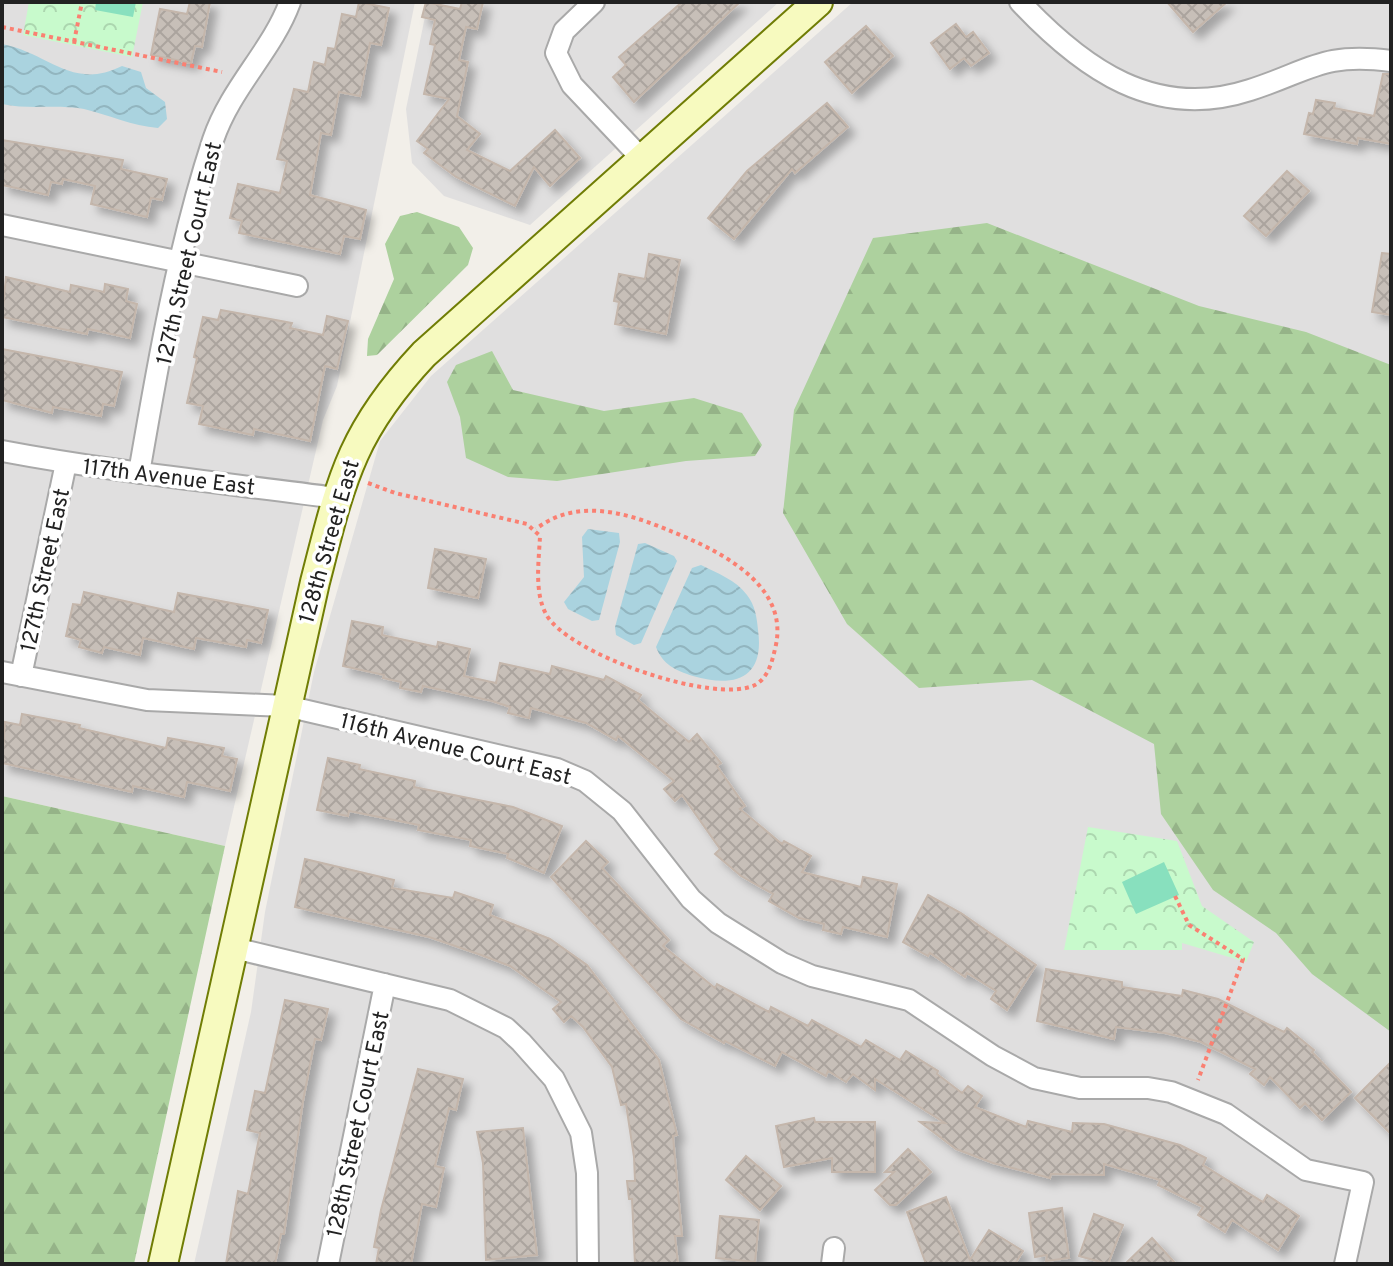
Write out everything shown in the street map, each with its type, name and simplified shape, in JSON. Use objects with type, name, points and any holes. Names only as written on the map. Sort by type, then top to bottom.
[{"type":"street","name":"127th Street Court East","points":[[139,473],[181,262],[213,140],[247,71],[270,42],[290,2]]},
{"type":"street","points":[[594,2],[564,31],[556,53],[563,73],[572,85],[642,159]]},
{"type":"street","name":"128th Street East","points":[[163,1264],[286,706],[340,486],[376,410],[424,354],[818,2]]},
{"type":"street","points":[[1020,2],[1091,67],[1144,92],[1173,99],[1204,101],[1225,97],[1252,90],[1319,62],[1342,59],[1391,61]]},
{"type":"street","points":[[2,225],[297,286]]},
{"type":"street","name":"117th Avenue East","points":[[2,451],[139,473],[340,486]]},
{"type":"street","name":"127th Street East","points":[[12,674],[66,463]]},
{"type":"street","name":"116th Avenue Court East","points":[[12,674],[147,700],[286,706],[557,769],[585,781],[622,811],[691,899],[718,923],[782,963],[812,976],[909,1000],[993,1056],[1034,1078],[1080,1088],[1148,1088],[1171,1092],[1226,1114],[1306,1170],[1363,1182],[1345,1264]]},
{"type":"street","points":[[234,948],[450,1000],[497,1023],[521,1042],[554,1079],[581,1133],[587,1173],[588,1264]]},
{"type":"street","name":"128th Street Court East","points":[[328,1264],[385,984]]},
{"type":"path","points":[[74,42],[82,2]]},
{"type":"path","points":[[2,27],[222,72]]},
{"type":"path","points":[[340,486],[395,493],[527,524],[536,529],[540,536],[540,596],[545,613],[558,631],[628,666],[709,690],[739,690],[758,684],[771,668],[777,641],[775,618],[757,581],[745,569],[668,530],[614,513],[573,511],[549,519],[536,529]]},
{"type":"path","points":[[1175,896],[1189,925],[1243,959],[1198,1080]]},
{"type":"shaded area","points":[[2,2],[415,2],[337,386],[323,420],[225,846],[2,796]]},
{"type":"shaded area","points":[[428,2],[779,2],[530,225],[444,196],[412,163],[406,109]]},
{"type":"shaded area","points":[[853,2],[1391,2],[1391,374],[1235,654],[1391,942],[1391,1264],[194,1264],[251,1012],[265,912],[314,672],[380,441],[431,376]]},
{"type":"green space","points":[[29,2],[143,2],[132,57],[23,35]]},
{"type":"green space","points":[[96,2],[136,2],[133,17],[95,10]]},
{"type":"green space","points":[[417,212],[459,227],[473,248],[468,265],[377,355],[367,356],[368,339],[394,279],[385,244],[400,216]]},
{"type":"green space","points":[[987,223],[1199,306],[1306,332],[1391,365],[1391,1032],[1312,974],[1276,933],[1213,890],[1161,814],[1154,744],[1032,680],[919,688],[847,624],[783,513],[794,410],[873,238]]},
{"type":"green space","points":[[492,351],[513,390],[604,411],[694,398],[742,413],[762,445],[755,456],[686,461],[557,481],[508,477],[466,458],[460,417],[447,382],[456,365]]},
{"type":"green space","points":[[2,796],[225,846],[134,1264],[2,1264]]},
{"type":"green space","points":[[1088,827],[1177,841],[1202,906],[1254,942],[1246,962],[1182,943],[1182,950],[1064,950]]},
{"type":"green space","points":[[1164,862],[1179,895],[1136,914],[1122,882]]},
{"type":"water","points":[[2,44],[74,72],[104,73],[122,66],[141,72],[146,88],[165,102],[167,119],[158,128],[84,109],[2,104]]},
{"type":"water","points":[[588,529],[619,533],[620,542],[599,620],[592,621],[568,609],[564,602],[584,577],[582,537]]},
{"type":"water","points":[[645,543],[674,556],[677,561],[641,643],[634,645],[616,635],[615,627],[638,544]]},
{"type":"water","points":[[701,565],[726,577],[743,590],[755,612],[759,647],[757,660],[744,676],[733,680],[708,679],[681,671],[666,663],[656,647],[692,568]]},
{"type":"building","points":[[190,2],[210,2],[202,47],[195,46],[191,63],[151,55],[160,9],[187,14]]},
{"type":"building","points":[[359,2],[389,8],[381,45],[370,43],[360,96],[339,92],[331,135],[321,133],[310,195],[366,210],[360,239],[344,236],[340,254],[239,233],[242,221],[230,218],[238,184],[280,193],[287,161],[277,159],[294,89],[308,92],[314,62],[325,65],[328,48],[335,49],[342,14],[356,17]]},
{"type":"building","points":[[426,2],[460,9],[462,2],[483,2],[477,29],[466,27],[459,60],[468,62],[457,116],[480,134],[467,150],[510,171],[555,130],[580,158],[550,186],[534,167],[515,206],[456,177],[424,153],[428,149],[417,141],[449,99],[424,94],[435,45],[430,44],[435,20],[422,17]]},
{"type":"building","points":[[682,2],[740,2],[634,102],[613,77],[626,65],[619,57]]},
{"type":"building","points":[[1167,2],[1227,2],[1193,32]]},
{"type":"building","points":[[956,24],[966,37],[973,32],[989,53],[971,66],[964,58],[950,69],[931,43]]},
{"type":"building","points":[[866,26],[893,56],[852,93],[825,62]]},
{"type":"building","points":[[1383,74],[1391,74],[1391,144],[1358,138],[1357,144],[1304,134],[1316,100],[1335,103],[1334,108],[1374,116]]},
{"type":"building","points":[[827,103],[848,127],[795,173],[792,169],[734,239],[708,218],[747,171]]},
{"type":"building","points":[[2,140],[123,160],[121,169],[167,179],[162,200],[151,198],[147,217],[91,204],[95,186],[63,179],[62,184],[51,182],[48,195],[2,185]]},
{"type":"building","points":[[1287,171],[1309,191],[1266,236],[1244,216]]},
{"type":"building","points":[[1382,253],[1391,254],[1391,315],[1372,312]]},
{"type":"building","points":[[649,254],[680,260],[666,334],[615,324],[619,302],[614,301],[619,274],[645,279]]},
{"type":"building","points":[[6,277],[70,292],[71,285],[104,292],[105,284],[128,289],[126,301],[137,304],[130,338],[88,329],[87,334],[2,317]]},
{"type":"building","points":[[221,310],[292,323],[290,328],[323,335],[327,316],[348,321],[337,369],[325,366],[310,441],[254,429],[253,435],[199,424],[203,406],[187,403],[197,358],[194,357],[203,317],[218,320]]},
{"type":"building","points":[[2,349],[122,372],[114,406],[103,404],[101,416],[53,407],[52,413],[2,400]]},
{"type":"building","points":[[435,549],[486,559],[478,598],[428,588]]},
{"type":"building","points":[[84,592],[174,612],[178,593],[268,610],[261,643],[247,640],[246,647],[196,638],[194,649],[143,638],[140,655],[104,647],[102,653],[79,647],[81,640],[66,636],[73,604],[81,605]]},
{"type":"building","points":[[352,621],[383,627],[382,635],[437,647],[438,642],[470,649],[464,676],[496,683],[500,663],[550,674],[552,666],[604,680],[606,676],[641,695],[638,700],[689,742],[697,734],[721,763],[717,766],[745,806],[740,809],[782,844],[784,841],[811,856],[802,872],[861,887],[863,877],[897,884],[887,937],[843,927],[841,934],[823,930],[824,924],[799,918],[769,901],[773,894],[741,876],[715,854],[720,849],[682,795],[675,801],[664,789],[674,781],[618,736],[616,740],[586,723],[531,708],[529,718],[508,713],[510,707],[492,701],[423,686],[421,692],[400,688],[401,682],[383,678],[384,675],[343,666]]},
{"type":"building","points":[[22,714],[80,725],[79,728],[166,748],[168,738],[224,748],[222,756],[237,759],[230,791],[187,782],[184,797],[133,786],[132,792],[2,763],[5,722],[20,725]]},
{"type":"building","points":[[328,758],[360,765],[359,769],[415,781],[414,787],[513,807],[562,826],[544,873],[507,858],[508,854],[470,846],[471,840],[418,830],[419,825],[349,811],[348,816],[317,810]]},
{"type":"building","points":[[586,841],[608,862],[602,868],[669,940],[663,946],[715,988],[717,984],[769,1012],[771,1007],[808,1026],[812,1020],[861,1047],[866,1040],[900,1060],[906,1051],[938,1071],[937,1074],[962,1093],[968,1086],[982,1096],[975,1107],[1026,1127],[1028,1121],[1072,1132],[1073,1123],[1104,1124],[1180,1145],[1206,1158],[1203,1165],[1263,1202],[1267,1195],[1299,1216],[1278,1250],[1232,1220],[1225,1232],[1198,1215],[1203,1207],[1158,1185],[1160,1180],[1104,1164],[1104,1175],[1051,1174],[1050,1178],[993,1163],[956,1149],[920,1122],[945,1123],[875,1079],[875,1090],[853,1074],[846,1082],[828,1071],[826,1076],[782,1052],[775,1066],[724,1043],[681,1019],[551,877]]},
{"type":"building","points":[[305,859],[394,880],[392,888],[453,898],[455,892],[493,905],[490,915],[550,939],[587,965],[659,1060],[677,1135],[673,1136],[682,1236],[675,1236],[678,1264],[635,1264],[632,1199],[629,1199],[627,1181],[635,1181],[634,1157],[626,1104],[621,1105],[612,1067],[583,1027],[571,1016],[564,1022],[553,1009],[561,1002],[510,966],[481,955],[429,937],[295,907]]},
{"type":"building","points":[[928,895],[961,913],[1036,965],[1007,1010],[991,999],[996,991],[967,973],[965,977],[930,953],[928,956],[903,942]]},
{"type":"building","points":[[1046,969],[1122,982],[1122,987],[1182,996],[1183,990],[1218,999],[1284,1032],[1287,1028],[1314,1050],[1312,1052],[1351,1092],[1322,1120],[1305,1103],[1300,1108],[1270,1077],[1264,1085],[1250,1074],[1255,1069],[1201,1042],[1165,1033],[1116,1027],[1114,1039],[1037,1021]]},
{"type":"building","points":[[285,1000],[328,1009],[321,1040],[315,1039],[284,1234],[281,1234],[275,1264],[226,1264],[238,1191],[248,1194],[260,1133],[247,1130],[255,1091],[265,1093]]},
{"type":"building","points":[[1391,1062],[1391,1134],[1355,1098]]},
{"type":"building","points":[[418,1069],[463,1079],[456,1110],[449,1108],[435,1166],[444,1168],[436,1207],[422,1204],[411,1264],[376,1264],[379,1248],[374,1247],[381,1210]]},
{"type":"building","points":[[814,1118],[815,1122],[875,1122],[875,1172],[832,1172],[832,1158],[784,1167],[776,1126]]},
{"type":"building","points":[[523,1128],[537,1255],[486,1260],[483,1163],[477,1132]]},
{"type":"building","points":[[908,1149],[931,1172],[896,1205],[890,1205],[875,1190],[894,1172],[885,1172]]},
{"type":"building","points":[[746,1156],[781,1186],[760,1210],[726,1180]]},
{"type":"building","points":[[946,1197],[970,1260],[989,1230],[1023,1251],[1015,1264],[926,1264],[907,1212]]},
{"type":"building","points":[[1062,1208],[1069,1258],[1046,1261],[1047,1255],[1035,1257],[1029,1213]]},
{"type":"building","points":[[1094,1214],[1123,1225],[1108,1264],[1079,1256]]},
{"type":"building","points":[[720,1216],[759,1220],[755,1262],[716,1258]]},
{"type":"building","points":[[1152,1238],[1176,1264],[1125,1264]]}]
